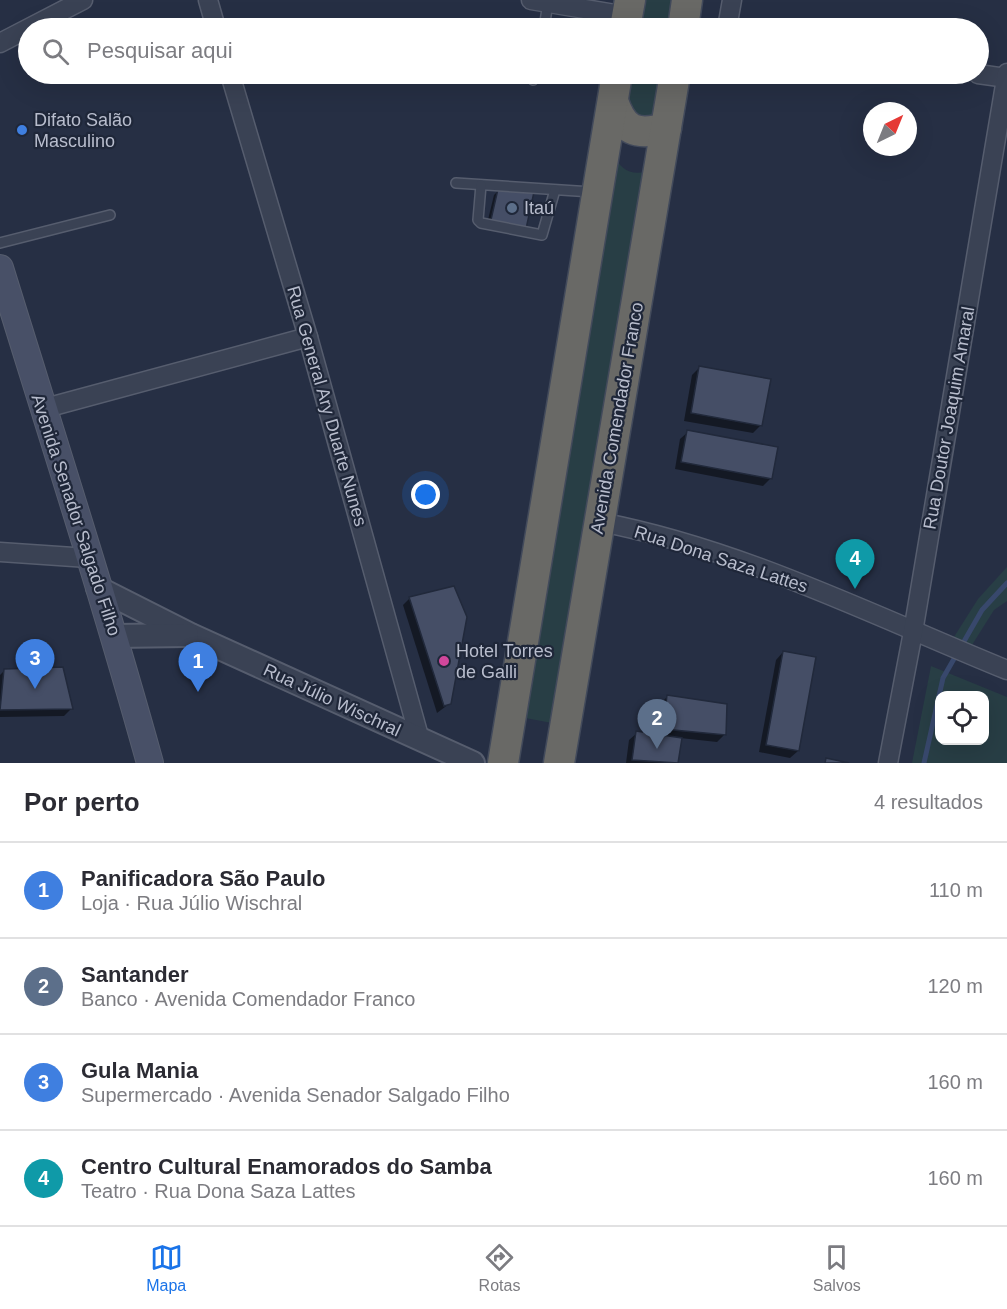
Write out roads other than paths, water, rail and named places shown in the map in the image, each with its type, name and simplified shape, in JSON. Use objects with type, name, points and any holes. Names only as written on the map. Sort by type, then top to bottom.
[{"type":"highway","points":[[684,18],[687,0]]},
{"type":"highway","name":"Avenida Comendador Franco","points":[[559,763],[673,84]]},
{"type":"highway","points":[[615,87],[618,117],[627,127],[639,132],[666,128]]},
{"type":"highway","points":[[503,763],[615,87]]},
{"type":"main road","name":"Avenida Senador Salgado Filho","points":[[0,268],[4,293],[115,636],[150,763]]},
{"type":"street","points":[[48,18],[83,0]]},
{"type":"street","points":[[208,0],[213,18]]},
{"type":"street","points":[[729,18],[732,0]]},
{"type":"street","points":[[540,1],[627,15]]},
{"type":"street","points":[[0,43],[18,34]]},
{"type":"street","points":[[989,75],[1007,76]]},
{"type":"street","name":"Rua Doutor Joaquim Amaral","points":[[888,763],[913,632],[1007,76]]},
{"type":"street","name":"Rua General Ary Duarte Nunes","points":[[233,84],[308,337],[420,740]]},
{"type":"street","points":[[42,409],[308,337]]},
{"type":"street","name":"Rua Dona Saza Lattes","points":[[600,522],[780,574],[1007,670]]},
{"type":"street","points":[[0,552],[88,558]]},
{"type":"street","name":"Rua Júlio Wischral","points":[[98,588],[191,635],[473,763]]},
{"type":"street","name":"Rua Júlio Wischral","points":[[115,636],[191,635]]},
{"type":"lane","points":[[540,1],[543,18]]},
{"type":"lane","points":[[456,183],[598,192]]},
{"type":"lane","points":[[481,185],[478,219],[481,223],[542,235],[555,190]]},
{"type":"lane","points":[[0,243],[110,216]]},
{"type":"waterway","points":[[924,763],[943,678],[982,610],[1007,583]]},
{"type":"place","name":"Difato Salão Masculino","points":[[22,130]]},
{"type":"place","name":"Itaú","points":[[512,208]]},
{"type":"place","name":"Centro Cultural Enamorados do Samba","points":[[855,589]]},
{"type":"place","name":"Hotel Torres de Galli","points":[[444,661]]},
{"type":"place","name":"Gula Mania","points":[[35,689]]},
{"type":"place","name":"Panificadora São Paulo","points":[[198,692]]},
{"type":"place","name":"Santander","points":[[657,749]]}]
